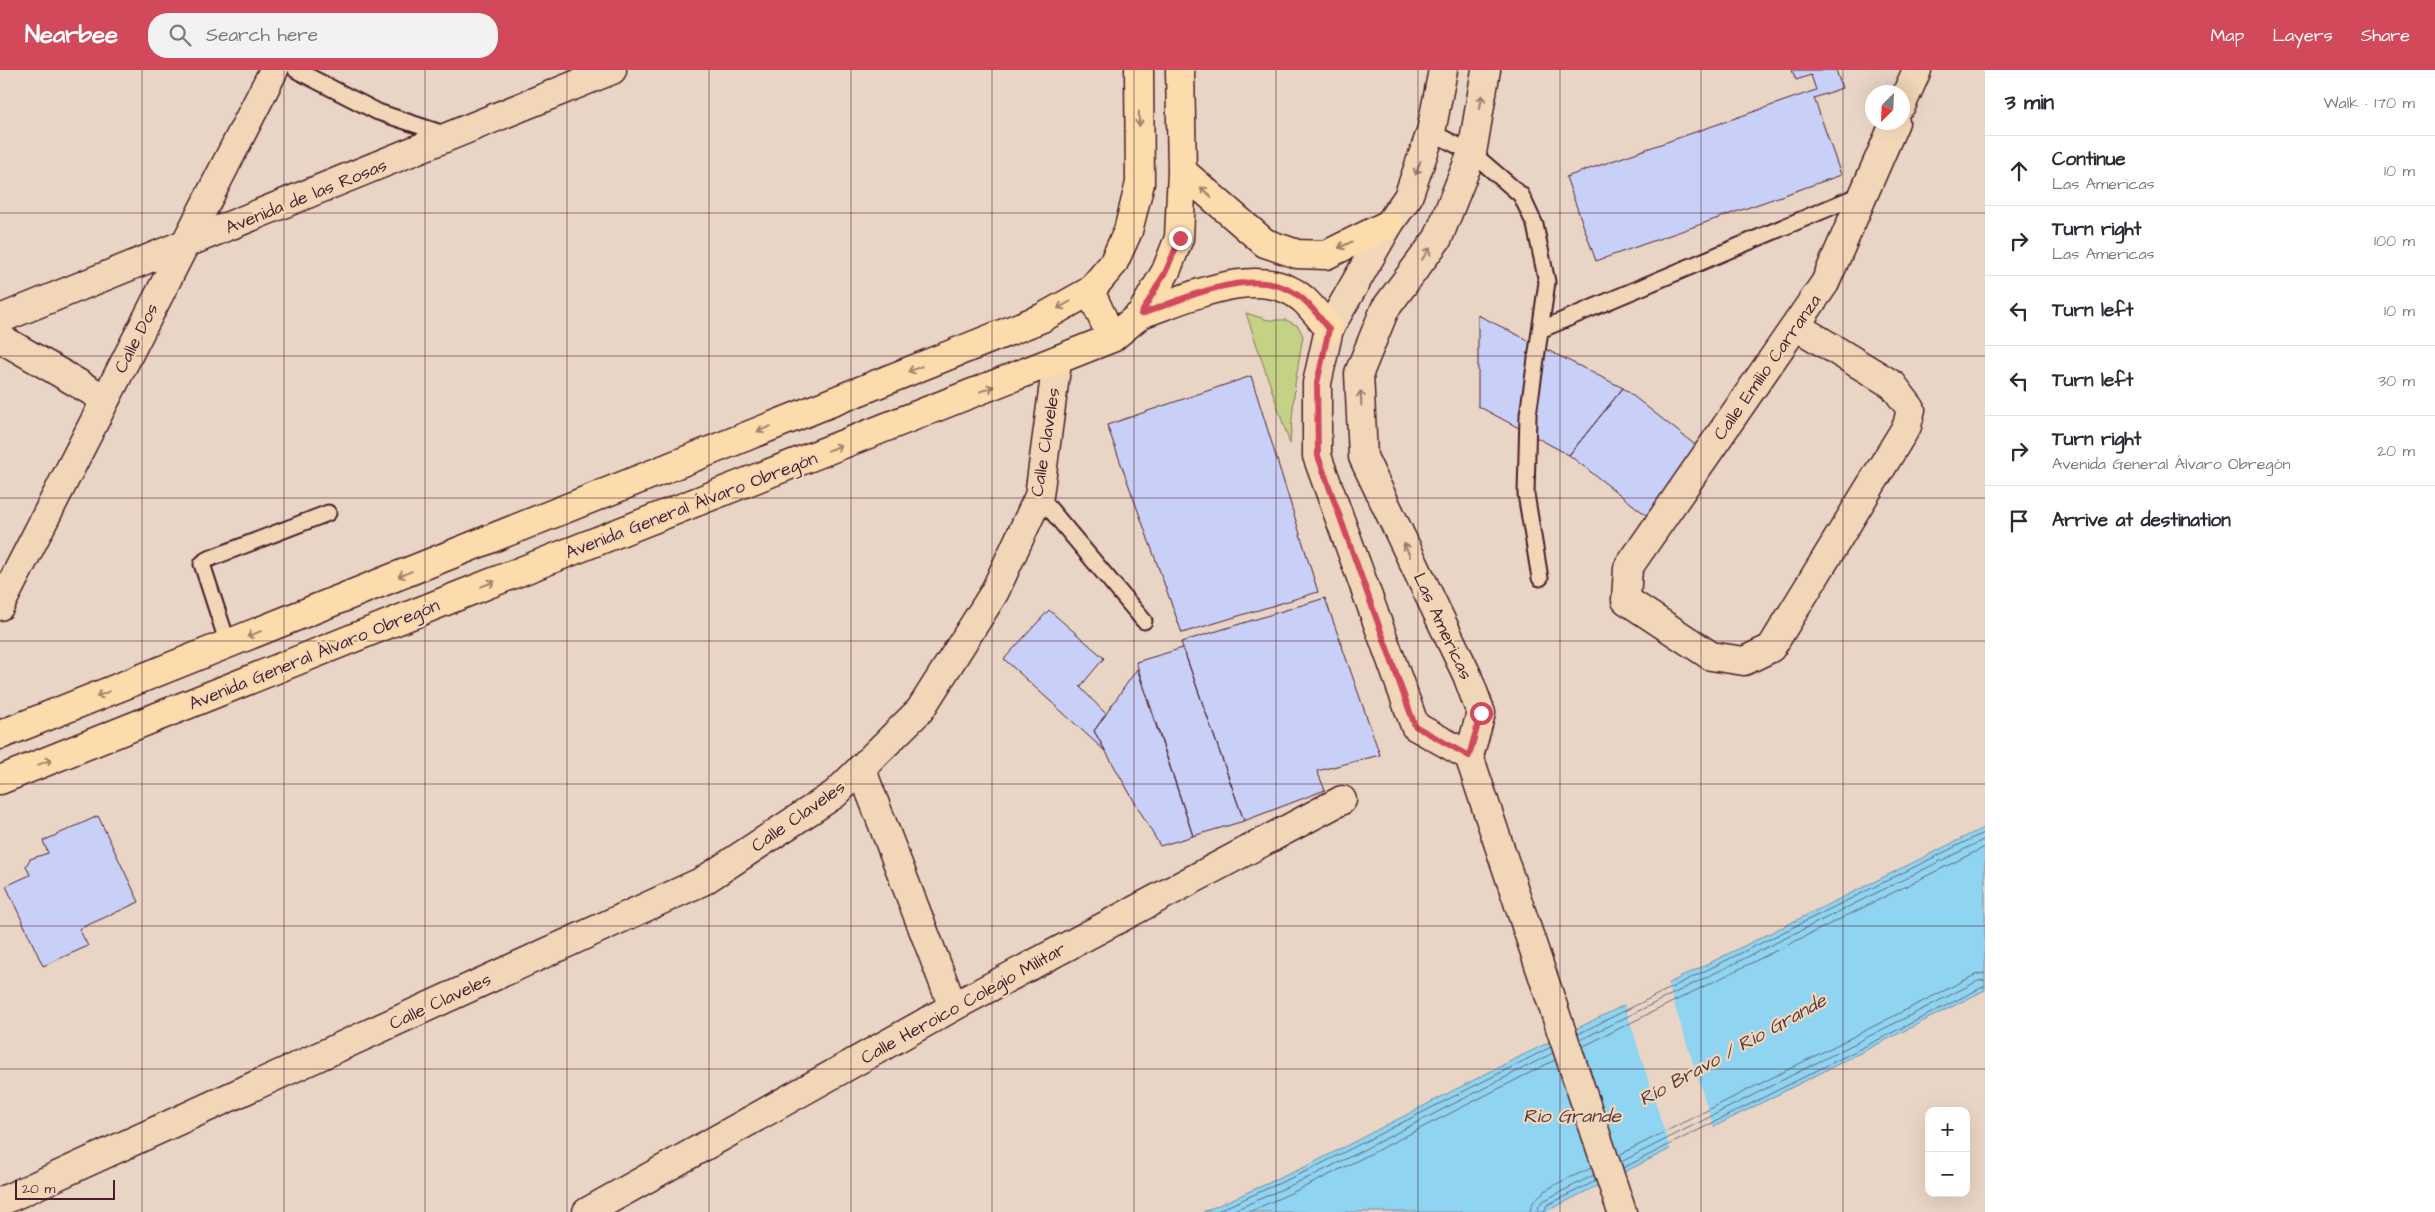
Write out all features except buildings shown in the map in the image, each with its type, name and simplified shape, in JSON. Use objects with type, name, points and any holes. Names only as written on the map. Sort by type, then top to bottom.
[{"type":"main road","points":[[0,735],[1042,318],[1090,292],[1113,264],[1134,208],[1140,183],[1139,70]]},
{"type":"main road","name":"Avenida General Álvaro Obregón","points":[[0,780],[463,594],[1112,338],[1141,314],[1166,271],[1180,238],[1182,171],[1180,70]]},
{"type":"main road","points":[[1182,171],[1265,243],[1297,254],[1326,255],[1389,224]]},
{"type":"main road","points":[[1141,314],[1228,284],[1275,284],[1303,299],[1329,329]]},
{"type":"main road","points":[[1090,292],[1112,338]]},
{"type":"main road","points":[[450,556],[463,594]]},
{"type":"street","name":"Calle Dos","points":[[0,606],[274,70]]},
{"type":"street","name":"Avenida de las Rosas","points":[[0,319],[612,70]]},
{"type":"street","points":[[1443,70],[1431,132],[1408,197],[1389,224],[1329,329],[1317,383],[1318,456],[1415,726],[1469,756],[1622,1212]]},
{"type":"street","name":"Las Americas","points":[[1469,756],[1481,713],[1467,676],[1364,458],[1359,373],[1385,309],[1438,238],[1472,153],[1486,70]]},
{"type":"street","points":[[1910,86],[1917,70]]},
{"type":"street","name":"Calle Emilio Carranza","points":[[1796,326],[1893,384],[1911,408],[1907,426],[1771,648],[1744,661],[1711,656],[1626,600],[1628,568],[1825,283],[1892,130]]},
{"type":"street","points":[[0,338],[105,399]]},
{"type":"street","name":"Calle Claveles","points":[[0,1202],[703,881],[835,794],[920,710],[994,593],[1039,496],[1057,361]]},
{"type":"street","name":"Calle Claveles","points":[[861,768],[953,1007]]},
{"type":"street","name":"Calle Heroico Colegio Militar","points":[[587,1212],[953,1007],[1342,800]]},
{"type":"lane","points":[[296,70],[378,112],[451,136]]},
{"type":"lane","points":[[1431,132],[1472,153],[1521,195],[1534,225],[1547,282],[1528,416],[1526,494],[1540,578]]},
{"type":"lane","points":[[1540,330],[1864,194]]},
{"type":"lane","points":[[1039,496],[1144,621]]},
{"type":"lane","points":[[228,644],[202,564],[206,560],[328,514]]},
{"type":"green space","points":[[1246,313],[1268,320],[1286,320],[1298,326],[1303,336],[1295,384],[1290,444]]},
{"type":"water","name":"Rio Grande","points":[[1985,827],[1985,990],[1545,1212],[1203,1212],[1307,1166],[1507,1063]]},
{"type":"pier","points":[[1667,982],[1715,1131],[1671,1152],[1624,1003]]},
{"type":"route","points":[[1180,238],[1166,271],[1141,314],[1228,284],[1275,284],[1303,299],[1329,329],[1317,383],[1318,456],[1415,726],[1469,756],[1481,713]]},
{"type":"water label","name":"Río Bravo / Rio Grande","points":[[1732,1049]]}]
